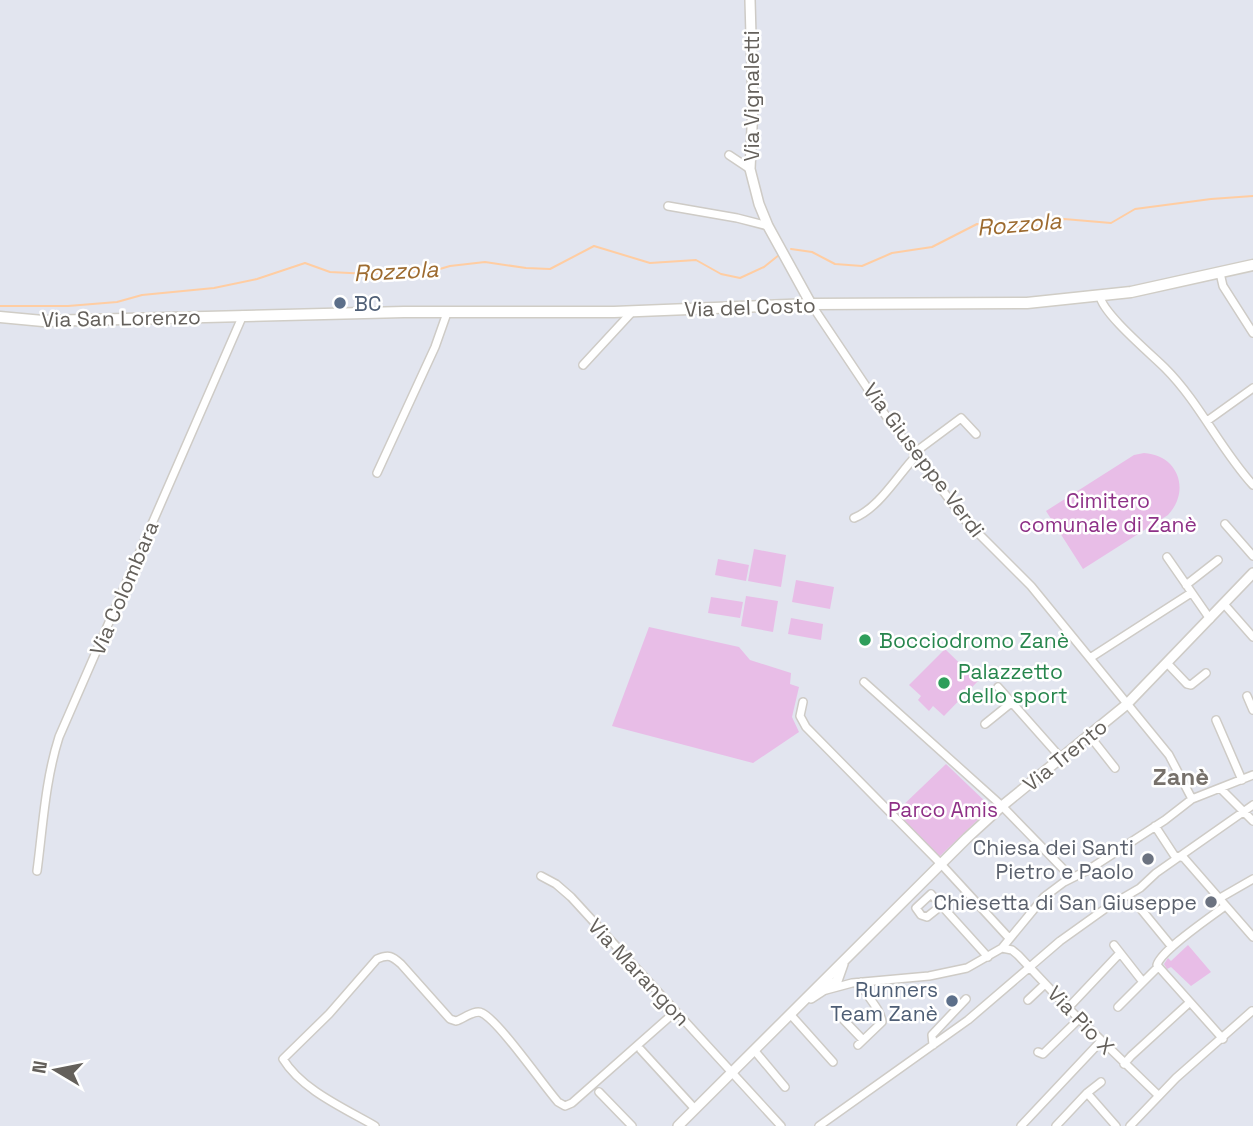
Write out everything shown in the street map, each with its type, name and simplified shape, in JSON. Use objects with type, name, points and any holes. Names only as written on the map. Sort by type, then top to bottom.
[{"type":"main road","name":"Via del Costo","points":[[243,315],[632,312],[811,304],[1027,303],[1131,292],[1253,265]]},
{"type":"main road","name":"Via San Lorenzo","points":[[0,317],[43,320],[243,315]]},
{"type":"street","name":"Via Vignaletti","points":[[750,0],[750,169],[768,226],[811,304]]},
{"type":"street","points":[[729,155],[750,169]]},
{"type":"street","points":[[668,206],[768,226]]},
{"type":"street","points":[[1220,273],[1223,286],[1253,333]]},
{"type":"street","points":[[1100,296],[1101,302],[1122,326],[1187,391],[1234,462],[1253,485]]},
{"type":"street","name":"Via Giuseppe Verdi","points":[[811,304],[886,416],[965,520],[1031,585],[1169,755],[1192,799]]},
{"type":"street","points":[[583,365],[632,312]]},
{"type":"street","points":[[377,473],[435,347],[447,313]]},
{"type":"street","name":"Via Colombara","points":[[37,871],[45,799],[59,737],[243,315]]},
{"type":"street","points":[[1207,421],[1253,388]]},
{"type":"street","points":[[854,518],[877,501],[915,455],[961,418],[976,434]]},
{"type":"street","points":[[1225,524],[1253,556]]},
{"type":"street","points":[[1167,557],[1210,618]]},
{"type":"street","points":[[1186,585],[1218,560]]},
{"type":"street","name":"Via Trento","points":[[684,1124],[695,1109],[791,1013],[834,976],[844,962],[941,864],[1002,806],[1126,705],[1253,574]]},
{"type":"street","points":[[1090,658],[1191,593]]},
{"type":"street","points":[[1224,604],[1253,637]]},
{"type":"street","points":[[1167,663],[1187,684],[1191,685],[1206,673]]},
{"type":"street","points":[[864,682],[1002,806],[1071,877]]},
{"type":"street","points":[[998,687],[1061,758]]},
{"type":"street","points":[[1247,696],[1253,710]]},
{"type":"street","points":[[803,702],[800,716],[806,727],[941,864],[1009,938]]},
{"type":"street","points":[[985,724],[1011,703]]},
{"type":"street","points":[[1216,720],[1241,780]]},
{"type":"street","points":[[1089,735],[1115,768]]},
{"type":"street","points":[[822,987],[967,968],[1002,948],[1044,897],[1071,877],[1088,870],[1192,799],[1253,775]]},
{"type":"street","points":[[1221,789],[1253,821]]},
{"type":"street","points":[[824,1125],[968,1020],[1060,941],[1109,906],[1140,888],[1178,857],[1253,805]]},
{"type":"street","points":[[1155,826],[1174,855],[1184,858],[1253,937]]},
{"type":"street","name":"Via Marangon","points":[[541,876],[571,897],[781,1126]]},
{"type":"street","points":[[1220,898],[1253,879]]},
{"type":"street","points":[[916,908],[931,894],[988,957]]},
{"type":"street","points":[[908,899],[921,915],[927,917],[942,905]]},
{"type":"street","points":[[1118,1007],[1157,968],[1158,960],[1226,906]]},
{"type":"street","points":[[1140,908],[1172,947]]},
{"type":"street","points":[[1002,948],[1012,950],[1018,930]]},
{"type":"street","points":[[1114,945],[1143,982]]},
{"type":"street","name":"Via Pio X","points":[[1012,950],[1068,1009],[1158,1096]]},
{"type":"street","points":[[1068,1009],[1120,953]]},
{"type":"street","points":[[375,1126],[320,1093],[290,1070],[283,1059],[329,1014],[377,958],[392,956],[450,1019],[456,1021],[476,1012],[482,1013],[561,1105],[572,1103],[675,1012]]},
{"type":"street","points":[[1157,968],[1223,1039]]},
{"type":"street","points":[[834,976],[841,981],[852,983]]},
{"type":"street","points":[[841,1017],[860,1042],[882,1022],[878,1008],[865,992],[861,982]]},
{"type":"street","points":[[1028,1000],[1045,984]]},
{"type":"street","points":[[933,1045],[932,1035],[966,999]]},
{"type":"street","points":[[1130,1126],[1158,1096],[1253,1012],[1253,1002]]},
{"type":"street","points":[[1124,1064],[1189,1003]]},
{"type":"street","points":[[791,1013],[833,1062]]},
{"type":"street","points":[[1038,1052],[1043,1054],[1079,1019]]},
{"type":"street","points":[[1021,1126],[1101,1041]]},
{"type":"street","points":[[641,1050],[695,1109]]},
{"type":"street","points":[[754,1050],[785,1087]]},
{"type":"street","points":[[1056,1126],[1101,1082]]},
{"type":"street","points":[[599,1092],[632,1126]]},
{"type":"street","points":[[1087,1093],[1115,1126]]},
{"type":"green space","name":"Cimitero comunale di Zanè","points":[[1134,455],[1156,455],[1173,467],[1179,485],[1175,505],[1168,515],[1083,569],[1046,511]]},
{"type":"green space","points":[[754,549],[786,555],[781,587],[748,581]]},
{"type":"green space","points":[[718,559],[749,565],[746,581],[715,575]]},
{"type":"green space","points":[[796,580],[834,587],[830,609],[792,602]]},
{"type":"green space","points":[[746,596],[778,601],[773,632],[741,626]]},
{"type":"green space","points":[[711,597],[743,602],[740,618],[708,613]]},
{"type":"green space","points":[[791,618],[823,624],[821,640],[788,634]]},
{"type":"green space","points":[[649,627],[739,647],[750,660],[791,673],[790,684],[799,687],[792,717],[799,732],[753,763],[612,726]]},
{"type":"green space","name":"Palazzetto dello sport","points":[[945,649],[978,681],[944,716],[933,706],[929,711],[918,700],[921,696],[909,685]]},
{"type":"green space","name":"Parco Amis","points":[[946,764],[991,807],[939,857],[896,812]]},
{"type":"green space","points":[[1188,945],[1211,972],[1191,986],[1164,964],[1168,958],[1171,961]]},
{"type":"waterway","name":"Rozzola","points":[[791,249],[812,252],[835,264],[862,266],[892,253],[932,247],[977,224],[1041,226],[1064,219],[1111,223],[1135,209],[1253,196]]},
{"type":"waterway","name":"Rozzola","points":[[0,306],[68,306],[117,302],[142,295],[214,288],[257,279],[305,263],[330,272],[369,274],[433,271],[485,262],[550,269],[594,246],[650,263],[696,260],[721,274],[740,278],[764,267],[779,255]]},
{"type":"place","name":"BC","points":[[340,303]]},
{"type":"place","name":"Bocciodromo Zanè","points":[[865,640]]},
{"type":"place","name":"Palazzetto dello sport","points":[[944,683]]},
{"type":"place","name":"Chiesa dei Santi Pietro e Paolo","points":[[1148,859]]},
{"type":"place","name":"Chiesetta di San Giuseppe","points":[[1211,902]]},
{"type":"place","name":"Runners Team Zanè","points":[[952,1001]]},
{"type":"district","name":"Zanè","points":[[1181,776]]}]
